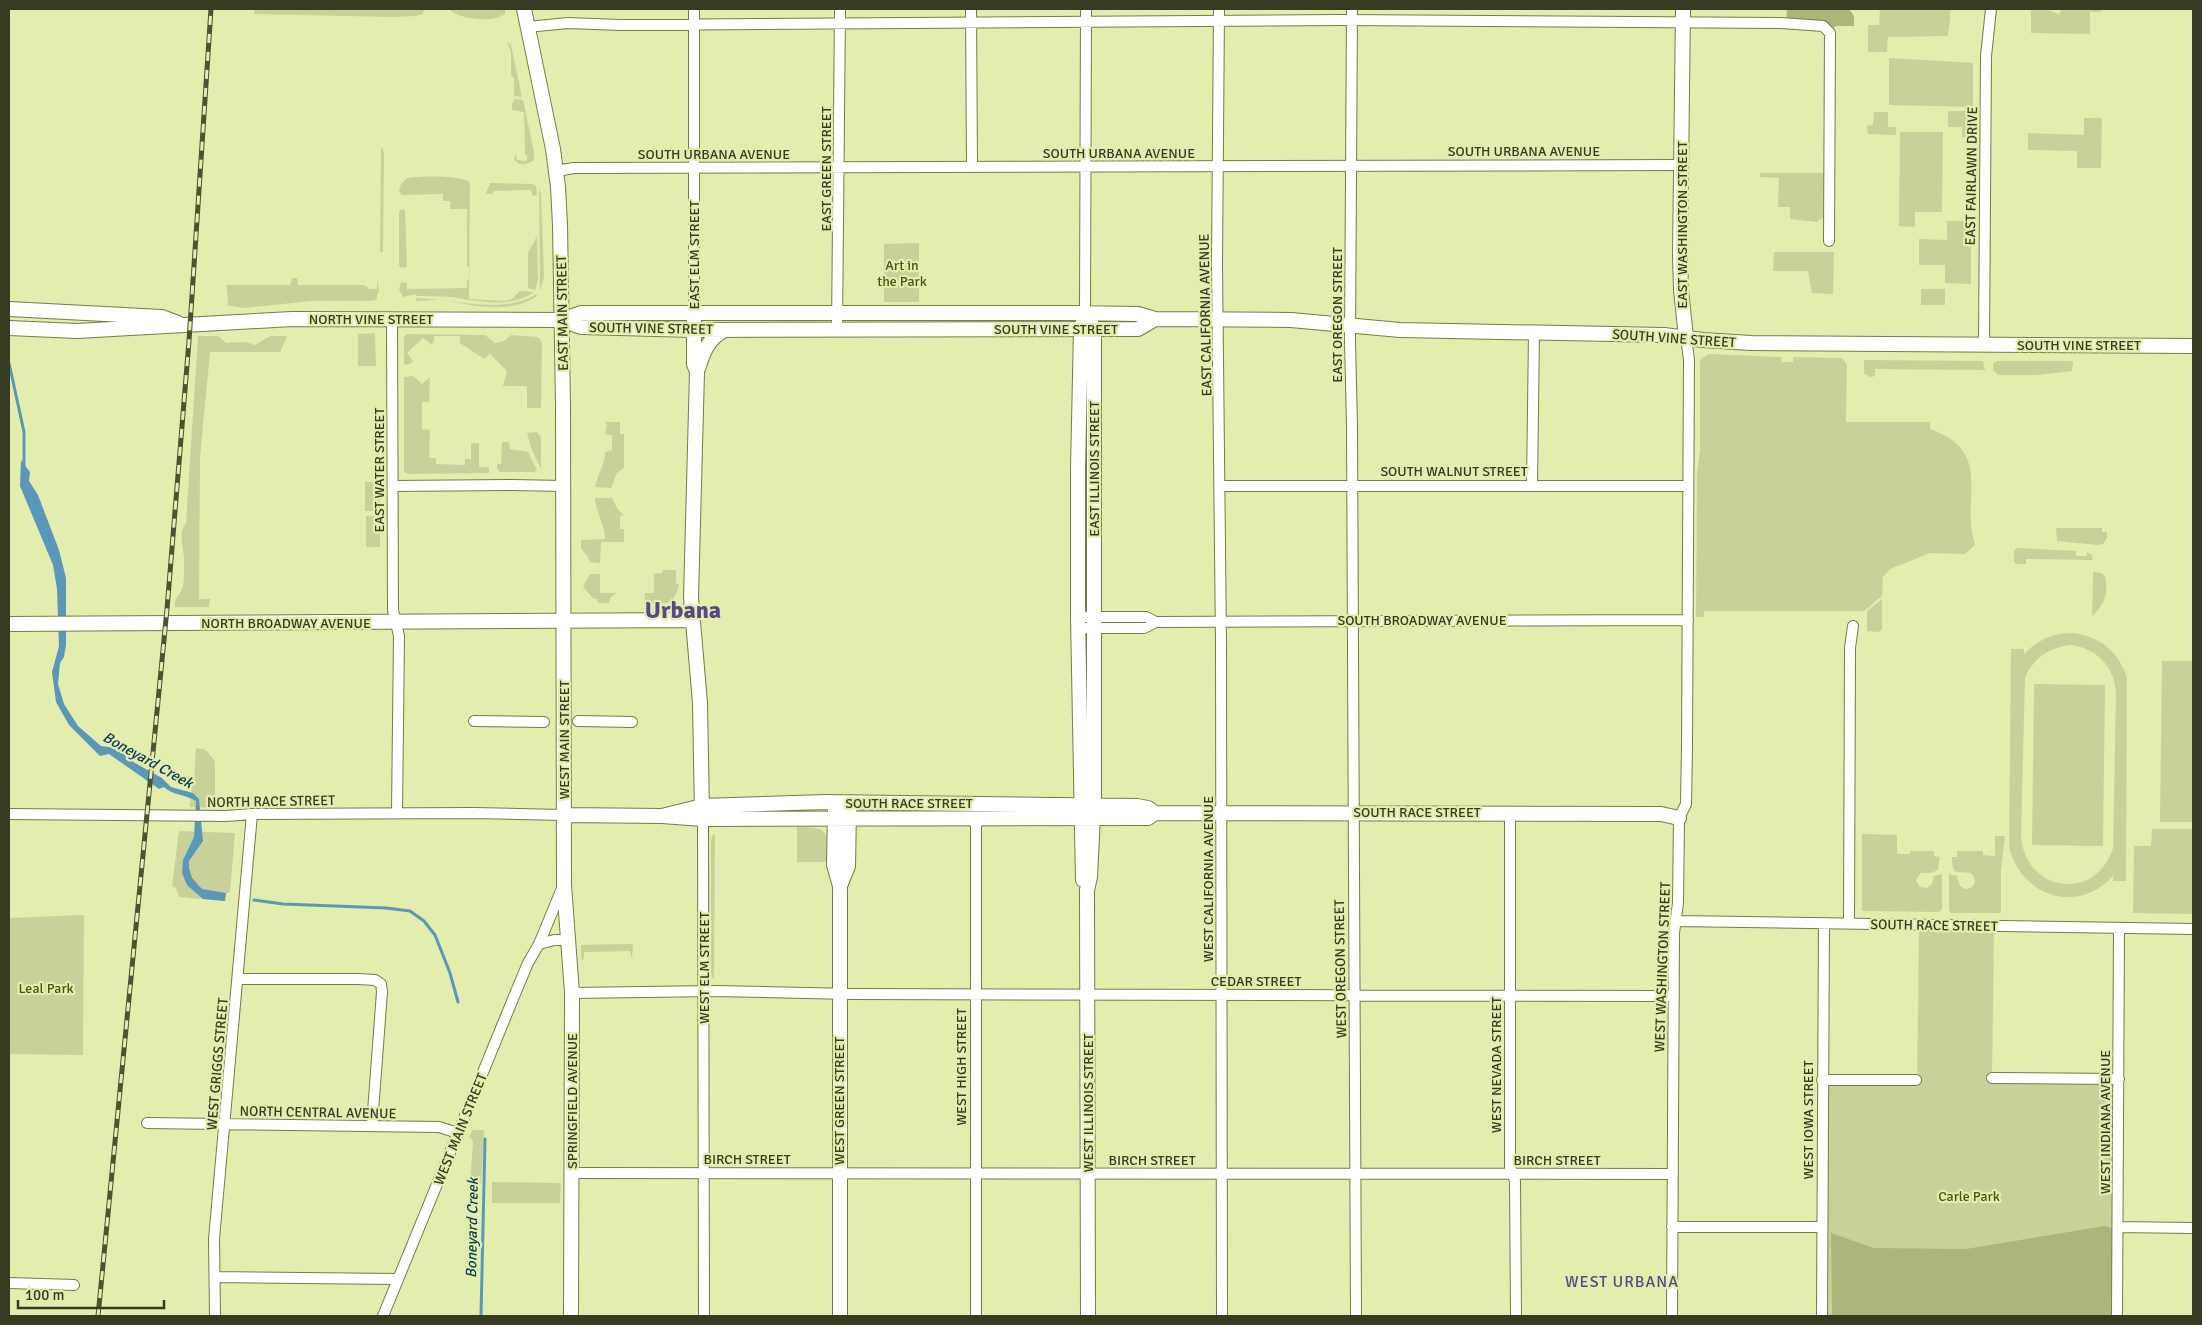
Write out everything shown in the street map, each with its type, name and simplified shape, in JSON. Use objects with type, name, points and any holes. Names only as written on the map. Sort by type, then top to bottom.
[{"type":"street","name":"EAST MAIN STREET","points":[[524,9],[556,170],[560,225],[564,620]]},
{"type":"street","name":"EAST ELM STREET","points":[[694,9],[694,364],[697,372],[691,598],[694,620]]},
{"type":"street","name":"EAST GREEN STREET","points":[[838,330],[840,9]]},
{"type":"street","points":[[971,9],[972,167]]},
{"type":"street","name":"EAST ILLINOIS STREET","points":[[1086,9],[1085,313],[1087,330],[1094,622]]},
{"type":"street","name":"EAST CALIFORNIA AVENUE","points":[[1219,9],[1217,320],[1221,622]]},
{"type":"street","name":"EAST OREGON STREET","points":[[1352,9],[1350,325],[1353,621]]},
{"type":"street","name":"EAST WASHINGTON STREET","points":[[1683,9],[1681,282],[1689,360],[1688,620]]},
{"type":"street","name":"EAST FAIRLAWN DRIVE","points":[[1984,344],[1986,56],[1991,9]]},
{"type":"street","points":[[527,27],[568,23],[620,25],[694,23],[971,24],[1352,21],[1801,23],[1823,26],[1830,33],[1828,241]]},
{"type":"street","name":"SOUTH URBANA AVENUE","points":[[556,170],[574,168],[1086,165],[1218,167],[1682,165]]},
{"type":"street","name":"NORTH VINE STREET","points":[[9,309],[162,317],[182,324]]},
{"type":"street","name":"SOUTH VINE STREET","points":[[561,320],[581,313],[1085,313],[1138,314],[1155,319],[1298,320],[1400,330],[1664,335],[1751,343],[2193,346]]},
{"type":"street","points":[[908,313],[908,330]]},
{"type":"street","points":[[1010,313],[1010,330]]},
{"type":"street","name":"EAST WATER STREET","points":[[392,318],[393,610],[399,636],[398,813]]},
{"type":"street","name":"NORTH VINE STREET","points":[[9,328],[74,331],[166,327],[182,324],[261,319],[561,320]]},
{"type":"street","name":"SOUTH VINE STREET","points":[[561,320],[580,327],[694,330],[1087,330],[1138,329],[1155,319]]},
{"type":"street","points":[[697,372],[706,347],[714,336],[725,330]]},
{"type":"street","points":[[1532,485],[1534,332]]},
{"type":"street","name":"EAST ILLINOIS STREET","points":[[1078,623],[1078,469],[1087,385]]},
{"type":"street","points":[[393,486],[512,484],[564,486]]},
{"type":"street","name":"SOUTH WALNUT STREET","points":[[1220,486],[1688,486]]},
{"type":"street","points":[[564,620],[694,620]]},
{"type":"street","name":"NORTH BROADWAY AVENUE","points":[[9,624],[564,620]]},
{"type":"street","name":"WEST MAIN STREET","points":[[383,1316],[528,963],[540,944],[564,885],[564,620]]},
{"type":"street","name":"WEST ELM STREET","points":[[694,620],[700,711],[702,812],[704,1316]]},
{"type":"street","name":"SOUTH BROADWAY AVENUE","points":[[1078,623],[1094,622],[1144,628],[1156,622],[1688,620]]},
{"type":"street","name":"WEST WASHINGTON STREET","points":[[1672,1316],[1675,922],[1678,903],[1679,818],[1683,812],[1686,800],[1688,620]]},
{"type":"street","name":"WEST OREGON STREET","points":[[1353,621],[1353,995],[1356,1316]]},
{"type":"street","name":"WEST ILLINOIS STREET","points":[[1088,1316],[1087,890],[1082,876],[1087,812],[1094,622]]},
{"type":"street","name":"WEST CALIFORNIA AVENUE","points":[[1221,622],[1222,1316]]},
{"type":"street","name":"WEST ILLINOIS STREET","points":[[1078,623],[1087,812]]},
{"type":"street","points":[[1849,924],[1850,648],[1853,626]]},
{"type":"street","points":[[474,721],[544,722]]},
{"type":"street","points":[[578,721],[632,722]]},
{"type":"street","name":"SOUTH RACE STREET","points":[[474,813],[580,817],[662,816],[842,803],[1087,812],[1148,818],[1155,813],[1353,812],[1661,814],[1679,818]]},
{"type":"street","name":"WEST GREEN STREET","points":[[840,1316],[840,886],[848,866],[842,803]]},
{"type":"street","name":"SOUTH RACE STREET","points":[[702,812],[842,818],[976,818],[1087,812]]},
{"type":"street","name":"NORTH RACE STREET","points":[[9,814],[226,816],[252,814],[474,813]]},
{"type":"street","name":"WEST NEVADA STREET","points":[[1510,813],[1510,1167],[1515,1181],[1516,1316]]},
{"type":"street","name":"WEST GRIGGS STREET","points":[[215,1316],[216,1277],[214,1239],[226,1124],[252,814]]},
{"type":"street","name":"WEST HIGH STREET","points":[[976,818],[976,1316]]},
{"type":"street","name":"SPRINGFIELD AVENUE","points":[[564,885],[572,993],[571,1316]]},
{"type":"street","name":"SOUTH RACE STREET","points":[[1675,922],[2193,929]]},
{"type":"street","name":"WEST IOWA STREET","points":[[1822,1316],[1824,924]]},
{"type":"street","name":"WEST INDIANA AVENUE","points":[[2117,1316],[2119,928]]},
{"type":"street","points":[[540,944],[554,940],[568,940]]},
{"type":"street","points":[[238,979],[358,979],[374,980],[381,984],[382,992],[372,1125]]},
{"type":"street","name":"CEDAR STREET","points":[[572,993],[703,991],[1674,996]]},
{"type":"street","points":[[1992,1078],[2119,1079]]},
{"type":"street","points":[[1822,1080],[1916,1080]]},
{"type":"street","name":"NORTH CENTRAL AVENUE","points":[[147,1122],[372,1125],[444,1128],[458,1133]]},
{"type":"street","name":"BIRCH STREET","points":[[572,1173],[1672,1174]]},
{"type":"street","points":[[1672,1227],[1821,1227]]},
{"type":"street","points":[[2118,1227],[2193,1228]]},
{"type":"street","points":[[216,1277],[398,1279]]},
{"type":"street","points":[[9,1283],[74,1285]]},
{"type":"green space","points":[[255,9],[425,9],[422,14],[416,16],[392,17],[254,14]]},
{"type":"green space","points":[[449,9],[505,9],[505,14],[493,19],[477,19],[460,16]]},
{"type":"green space","points":[[1787,9],[1849,9],[1854,16],[1854,26],[1836,26],[1830,31],[1786,22]]},
{"type":"green space","points":[[1880,9],[1951,9],[1948,36],[1888,37],[1887,52],[1868,52],[1868,25],[1879,25]]},
{"type":"green space","points":[[2031,9],[2045,9],[2059,14],[2062,9],[2101,9],[2101,12],[2090,12],[2090,34],[2031,33]]},
{"type":"green space","points":[[507,42],[511,45],[522,97],[514,96],[514,78],[511,75],[511,52]]},
{"type":"green space","points":[[1889,58],[1973,63],[1973,107],[1889,105]]},
{"type":"green space","points":[[515,99],[523,100],[534,152],[534,160],[526,164],[518,163],[514,158],[516,154],[517,160],[526,161],[528,156],[525,154],[524,112],[512,110],[512,104]]},
{"type":"green space","points":[[1948,111],[1973,111],[1973,137],[1962,137],[1962,127],[1948,127]]},
{"type":"green space","points":[[1874,112],[1888,112],[1888,127],[1896,127],[1896,135],[1868,134],[1867,126],[1873,125]]},
{"type":"green space","points":[[2084,118],[2102,118],[2101,168],[2077,168],[2077,151],[2028,150],[2028,133],[2084,135]]},
{"type":"green space","points":[[1900,132],[1943,132],[1942,212],[1915,212],[1915,227],[1899,226]]},
{"type":"green space","points":[[381,147],[384,154],[383,252],[380,252]]},
{"type":"green space","points":[[1760,173],[1829,173],[1829,214],[1816,222],[1790,219],[1790,207],[1778,207],[1779,178],[1760,177]]},
{"type":"green space","points":[[449,177],[470,182],[469,299],[506,301],[512,299],[520,291],[534,292],[515,301],[504,302],[482,302],[447,297],[416,296],[415,294],[403,297],[399,289],[401,282],[407,283],[407,289],[467,288],[467,281],[469,279],[469,267],[467,266],[467,209],[450,209],[450,201],[443,201],[443,194],[402,195],[399,191],[401,184],[407,178]]},
{"type":"green space","points":[[490,183],[532,184],[536,186],[537,195],[533,196],[531,190],[494,191],[492,194],[486,194]]},
{"type":"green space","points":[[539,189],[541,193],[544,277],[540,291]]},
{"type":"green space","points":[[401,209],[405,210],[407,267],[401,268],[399,265],[399,212]]},
{"type":"green space","points":[[1947,221],[1971,221],[1971,284],[1945,283],[1945,265],[1919,265],[1919,239],[1947,240]]},
{"type":"green space","points":[[537,236],[538,280],[535,290],[528,288],[528,253]]},
{"type":"green space","name":"Art in the Park","points":[[919,243],[919,302],[884,302],[884,244]]},
{"type":"green space","points":[[1774,252],[1834,252],[1833,294],[1812,293],[1808,271],[1773,271]]},
{"type":"green space","points":[[292,278],[297,278],[298,285],[363,285],[368,287],[368,289],[377,289],[377,280],[379,290],[376,300],[369,301],[311,301],[244,308],[227,305],[226,285],[290,285]]},
{"type":"green space","points":[[1921,289],[1945,289],[1945,305],[1921,305]]},
{"type":"green space","points":[[536,294],[537,296],[527,302],[504,307],[446,301],[494,305],[510,304]]},
{"type":"green space","points":[[416,298],[430,299],[441,300],[416,301]]},
{"type":"green space","points":[[375,333],[376,366],[358,366],[358,334]]},
{"type":"green space","points":[[407,334],[485,335],[495,343],[504,341],[511,335],[538,337],[542,343],[541,408],[527,408],[527,386],[503,386],[507,371],[490,354],[484,359],[460,343],[460,336],[434,336],[432,345],[423,338],[407,353],[413,361],[410,364],[404,365],[404,337]]},
{"type":"green space","points":[[198,336],[218,336],[226,343],[245,342],[255,345],[270,336],[287,336],[280,352],[210,352],[200,457],[199,599],[210,599],[209,607],[175,607],[184,578],[182,531],[186,523]]},
{"type":"green space","points":[[1709,354],[1781,357],[1782,362],[1793,362],[1793,357],[1842,358],[1847,365],[1846,422],[1930,422],[1930,429],[1950,439],[1962,450],[1969,463],[1971,478],[1971,527],[1975,545],[1965,554],[1930,553],[1890,569],[1883,577],[1882,596],[1864,611],[1704,611],[1704,617],[1696,617],[1700,362],[1702,358]]},
{"type":"green space","points":[[1864,360],[1983,361],[1985,370],[1875,369],[1875,376],[1871,377],[1864,374]]},
{"type":"green space","points":[[1997,361],[2073,362],[2072,371],[2037,375],[1998,375],[1993,370],[1993,363]]},
{"type":"green space","points":[[413,376],[422,384],[430,377],[429,402],[422,402],[422,429],[430,430],[429,458],[436,458],[436,464],[465,465],[465,459],[471,459],[471,443],[479,443],[479,467],[489,467],[489,473],[409,474],[404,472],[404,377]]},
{"type":"green space","points":[[605,422],[620,422],[620,434],[624,434],[624,468],[617,473],[611,488],[595,487],[605,452],[612,450],[612,435],[605,434],[607,425]]},
{"type":"green space","points":[[537,432],[541,437],[541,469],[532,450],[527,433]]},
{"type":"green space","points":[[502,442],[509,442],[510,449],[528,452],[537,470],[535,472],[500,472],[497,469],[497,464],[501,464]]},
{"type":"green space","points":[[378,475],[380,475],[380,511],[365,511],[365,482],[376,482]]},
{"type":"green space","points":[[595,498],[612,498],[618,510],[624,515],[620,516],[620,529],[624,529],[624,542],[601,542],[600,563],[590,562],[587,555],[581,549],[581,540],[605,539]]},
{"type":"green space","points":[[366,516],[380,516],[380,547],[366,547]]},
{"type":"green space","points":[[2056,528],[2102,528],[2102,532],[2107,532],[2107,538],[2103,544],[2098,545],[2057,541]]},
{"type":"green space","points":[[2017,548],[2076,551],[2076,556],[2087,556],[2087,552],[2092,555],[2093,560],[2026,559],[2026,564],[2016,564],[2014,562],[2014,551]]},
{"type":"green space","points":[[663,570],[676,570],[676,583],[679,585],[674,598],[663,604],[644,604],[645,593],[654,593],[654,574],[662,573]]},
{"type":"green space","points":[[2093,572],[2101,573],[2105,576],[2106,594],[2100,608],[2092,617]]},
{"type":"green space","points":[[590,574],[600,574],[600,593],[617,593],[610,598],[609,603],[598,603],[597,599],[594,599],[583,587]]},
{"type":"green space","points":[[1882,599],[1882,629],[1879,632],[1867,631],[1867,611]]},
{"type":"green space","points":[[2066,633],[2092,638],[2107,647],[2119,660],[2127,677],[2126,881],[2113,881],[2113,876],[2099,888],[2084,895],[2068,897],[2052,895],[2038,888],[2025,878],[2015,864],[2009,847],[2011,649],[2024,649],[2024,654],[2041,641]],"holes":[[[2070,645],[2080,647],[2103,660],[2115,684],[2113,848],[2104,865],[2092,877],[2078,883],[2062,884],[2048,879],[2035,870],[2026,856],[2021,837],[2025,678],[2033,664],[2049,651]]]},
{"type":"green space","points":[[2162,661],[2193,661],[2193,822],[2160,822]]},
{"type":"green space","points":[[2034,684],[2105,685],[2103,846],[2032,845]]},
{"type":"green space","points":[[196,748],[206,750],[215,761],[215,808],[190,807],[192,783],[194,783]]},
{"type":"green space","points":[[797,827],[816,828],[825,833],[828,843],[828,862],[797,862]]},
{"type":"green space","points":[[2152,829],[2193,829],[2193,914],[2133,913],[2134,846],[2151,846]]},
{"type":"green space","points":[[179,831],[235,833],[230,892],[226,894],[225,901],[179,897],[176,888],[172,886]]},
{"type":"green space","points":[[713,834],[715,835],[714,979],[711,976],[711,840]]},
{"type":"green space","points":[[1862,834],[1897,835],[1897,854],[1910,854],[1910,851],[1934,851],[1934,856],[1940,857],[1938,870],[1931,873],[1921,873],[1916,880],[1920,887],[1927,888],[1932,884],[1934,876],[1942,874],[1942,909],[1939,912],[1862,911]]},
{"type":"green space","points":[[1995,836],[2005,836],[2001,870],[2001,913],[1951,913],[1949,910],[1949,874],[1957,876],[1960,886],[1965,889],[1971,888],[1975,883],[1971,873],[1954,870],[1952,857],[1957,857],[1957,851],[1983,851],[1983,855],[1995,856]]},
{"type":"green space","name":"Leal Park","points":[[84,915],[83,1055],[9,1054],[9,918]]},
{"type":"green space","name":"Carle Park","points":[[1919,930],[1994,933],[1992,1078],[2119,1079],[2117,1316],[1823,1316],[1827,1085],[1917,1086]]},
{"type":"green space","points":[[633,944],[632,959],[630,951],[584,952],[584,959],[581,960],[581,945]]},
{"type":"green space","points":[[473,1130],[484,1130],[481,1184],[470,1184],[473,1143],[469,1137]]},
{"type":"green space","points":[[492,1182],[561,1183],[560,1203],[492,1203]]},
{"type":"green space","points":[[2105,1226],[2112,1228],[2111,1316],[1832,1316],[1831,1233],[1874,1248],[1966,1249]]},
{"type":"water","points":[[21,460],[30,472],[29,481],[38,495],[59,550],[66,578],[66,645],[64,657],[60,663],[58,684],[64,704],[78,726],[101,746],[116,748],[135,763],[162,778],[171,787],[193,793],[199,799],[203,841],[189,861],[189,868],[192,878],[202,889],[226,893],[225,901],[203,899],[187,885],[182,873],[183,860],[194,837],[196,801],[164,787],[159,789],[109,754],[100,756],[69,725],[56,702],[52,672],[59,646],[57,589],[53,565],[20,486]]},
{"type":"waterway","name":"Boneyard Creek","points":[[9,363],[24,432],[24,466]]},
{"type":"waterway","name":"Boneyard Creek","points":[[254,900],[283,904],[386,908],[410,911],[424,921],[435,935],[450,973],[458,1002]]},
{"type":"waterway","name":"Boneyard Creek","points":[[481,1316],[485,1139]]},
{"type":"railway","points":[[98,1316],[167,609],[189,341],[211,9]]},
{"type":"district","name":"Urbana","points":[[683,610]]},
{"type":"district","name":"WEST URBANA","points":[[1622,1281]]}]
